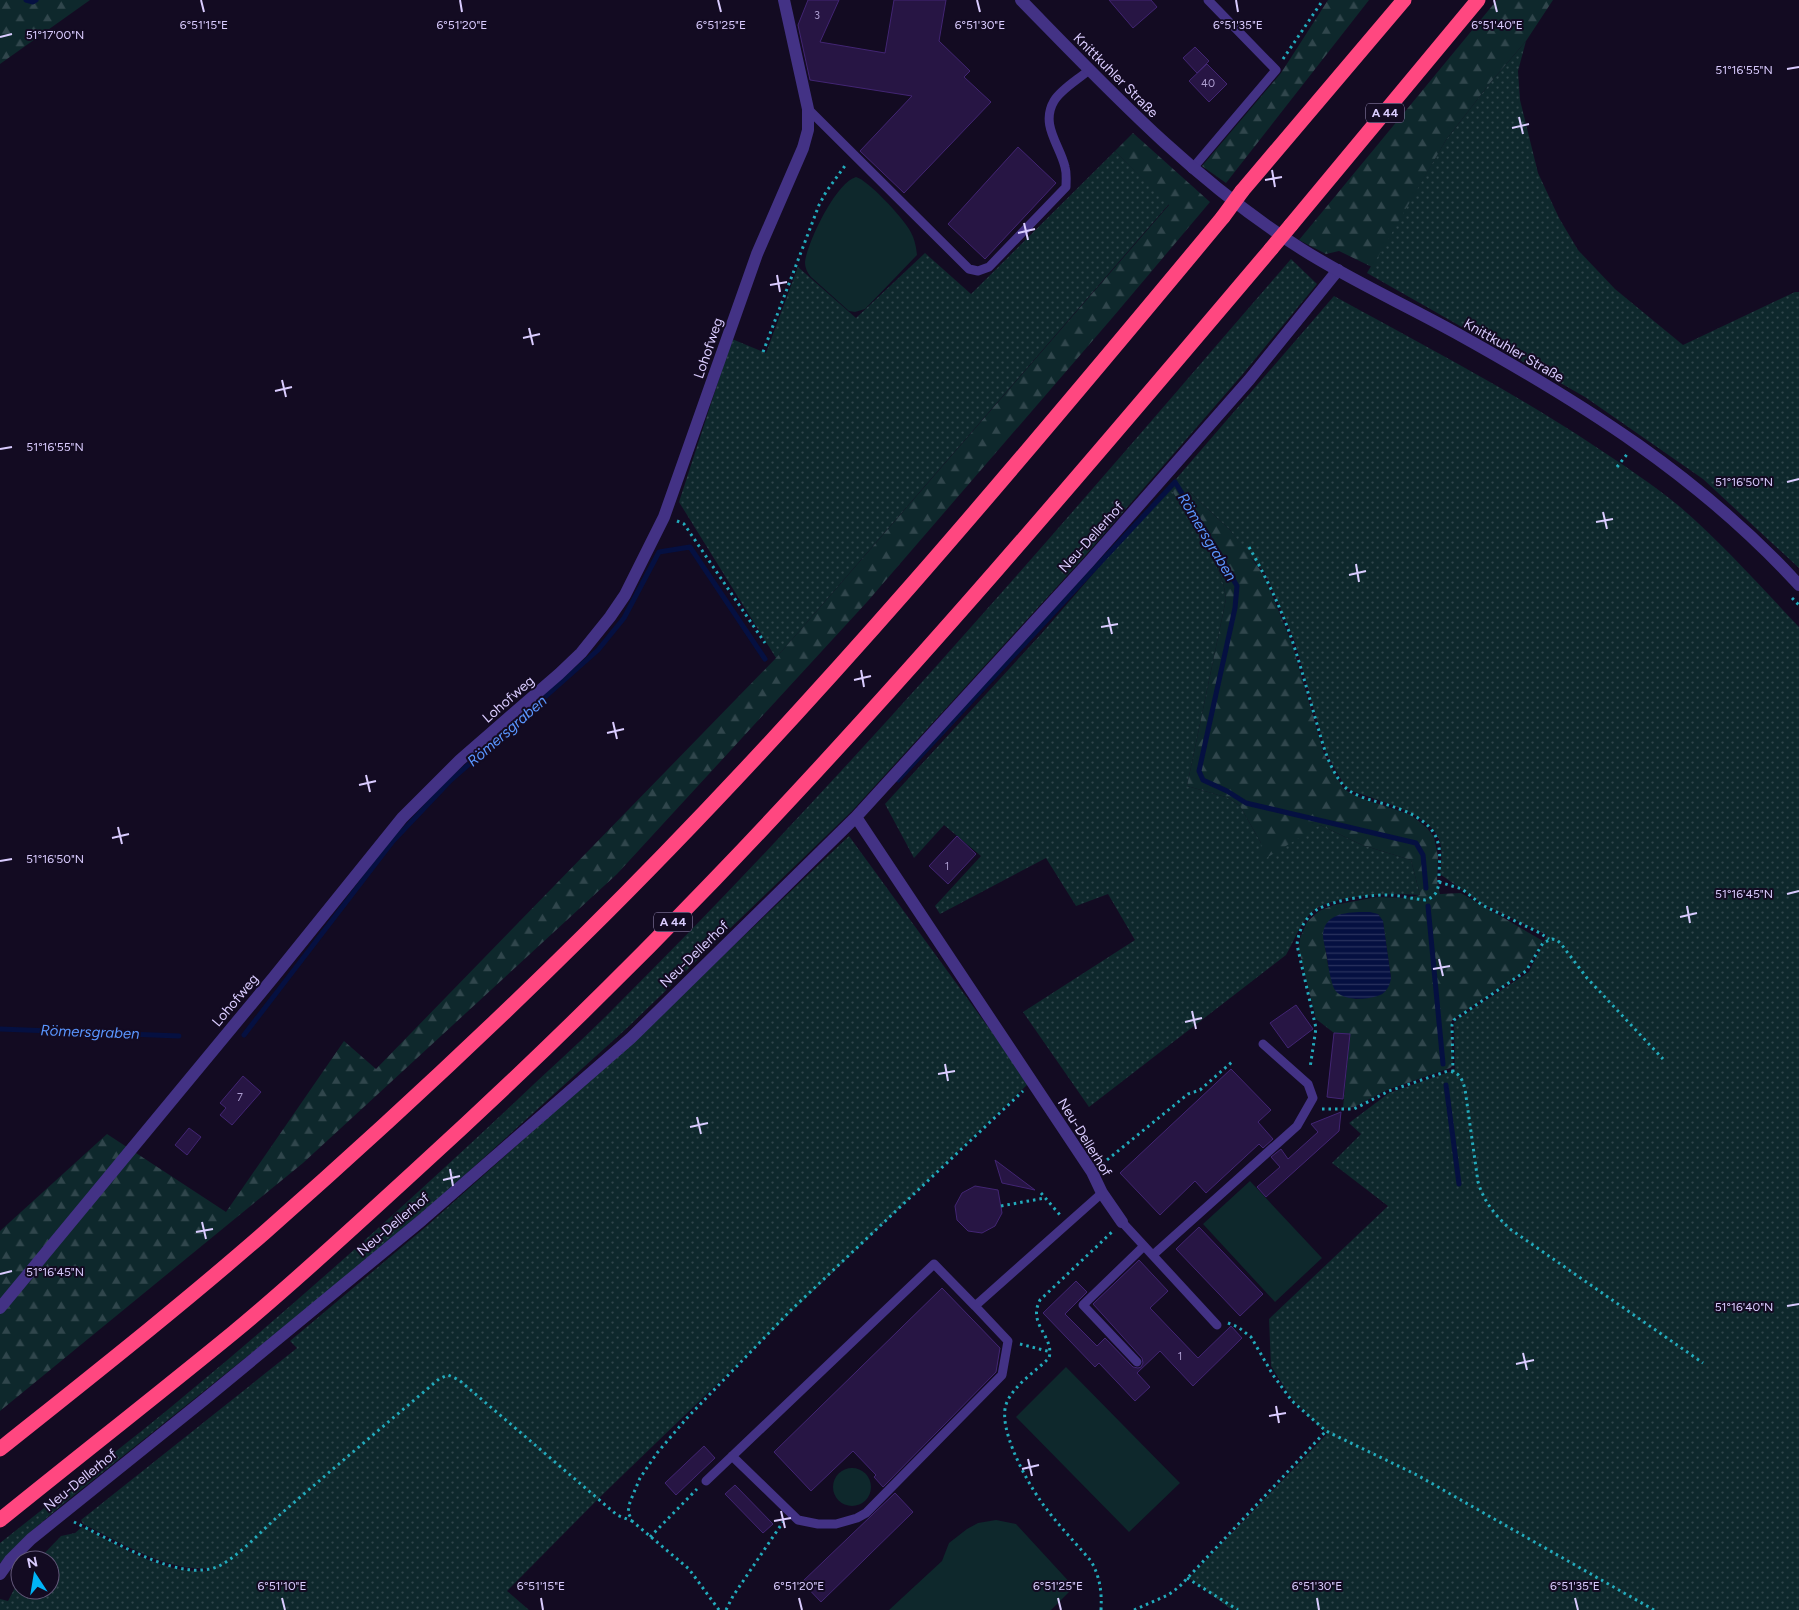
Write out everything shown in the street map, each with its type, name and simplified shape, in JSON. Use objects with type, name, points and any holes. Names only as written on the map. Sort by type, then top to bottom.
[{"type":"highway","points":[[0,1449],[138,1338],[262,1234],[428,1085],[586,933],[772,739],[885,615],[1006,476],[1223,217],[1242,191],[1404,0]]},
{"type":"highway","name":"A 44","points":[[0,1520],[236,1331],[353,1228],[585,1010],[713,881],[872,711],[1136,409],[1271,250],[1478,0]]},
{"type":"street","name":"Lohofweg","points":[[0,1308],[273,978],[402,818],[460,760],[559,674],[596,636],[624,595],[664,517],[757,254],[803,148],[808,130],[808,109],[784,0]]},
{"type":"street","name":"Knittkuhler Straße","points":[[1021,0],[1139,120],[1192,169],[1218,190],[1300,248],[1454,332],[1594,414],[1671,468],[1706,496],[1745,530],[1799,585]]},
{"type":"street","name":"Neu-Dellerhof","points":[[0,1574],[10,1560],[31,1539],[205,1399],[422,1220],[623,1044],[856,816],[1089,562],[1249,380],[1338,270]]},
{"type":"street","name":"Neu-Dellerhof","points":[[856,816],[1092,1172],[1102,1193],[1122,1222]]},
{"type":"lane","points":[[1192,169],[1276,70],[1208,0]]},
{"type":"lane","points":[[808,109],[969,269],[978,271],[989,267],[1066,187],[1066,169],[1054,141],[1049,123],[1053,102],[1065,89],[1089,70]]},
{"type":"lane","points":[[1153,1255],[1298,1126],[1309,1108],[1313,1098],[1308,1084],[1263,1044]]},
{"type":"lane","points":[[974,1306],[1102,1193]]},
{"type":"lane","points":[[1122,1222],[1217,1324]]},
{"type":"lane","points":[[1137,1362],[1083,1305],[1144,1246]]},
{"type":"lane","points":[[706,1481],[732,1456],[934,1264],[1008,1341],[1002,1375],[866,1513],[857,1518],[836,1524],[818,1524],[798,1520],[732,1456]]},
{"type":"path","points":[[1276,70],[1323,0]]},
{"type":"path","points":[[763,352],[819,205],[842,169],[855,156]]},
{"type":"path","points":[[1627,453],[1635,459]]},
{"type":"path","points":[[664,517],[684,524],[765,643]]},
{"type":"path","points":[[1249,547],[1264,574],[1293,643],[1325,753],[1337,776],[1350,791],[1411,813],[1435,834],[1440,856],[1439,882],[1435,895],[1425,900],[1389,895],[1359,898],[1318,910],[1306,921],[1298,935],[1297,945],[1316,1028],[1308,1084]]},
{"type":"path","points":[[1785,591],[1799,605]]},
{"type":"path","points":[[1439,882],[1462,889],[1482,905],[1549,939],[1557,940],[1587,978],[1663,1059]]},
{"type":"path","points":[[1454,1072],[1452,1025],[1454,1020],[1526,971],[1542,942],[1549,939]]},
{"type":"path","points":[[1092,1172],[1188,1094],[1200,1090],[1233,1061]]},
{"type":"path","points":[[1309,1108],[1354,1109],[1389,1092],[1448,1071],[1459,1075],[1463,1080],[1465,1089],[1478,1182],[1486,1201],[1500,1219],[1510,1228],[1703,1363]]},
{"type":"path","points":[[632,1521],[628,1512],[640,1478],[657,1453],[686,1419],[791,1310],[1033,1082]]},
{"type":"path","points":[[1041,1194],[1067,1223]]},
{"type":"path","points":[[1001,1206],[1046,1198]]},
{"type":"path","points":[[1101,1610],[1100,1585],[1094,1566],[1040,1500],[1012,1447],[1006,1428],[1004,1410],[1010,1396],[1023,1381],[1049,1358],[1051,1352],[1036,1314],[1036,1307],[1040,1300],[1122,1222]]},
{"type":"path","points":[[1217,1324],[1227,1322],[1238,1327],[1251,1337],[1273,1375],[1292,1401],[1326,1431],[1417,1475],[1654,1610]]},
{"type":"path","points":[[1008,1341],[1051,1352]]},
{"type":"path","points":[[60,1515],[160,1562],[185,1569],[199,1570],[217,1566],[226,1562],[242,1549],[440,1379],[448,1375],[459,1380],[617,1515],[632,1521],[689,1569],[719,1610]]},
{"type":"path","points":[[1134,1610],[1168,1595],[1188,1578],[1326,1431]]},
{"type":"path","points":[[650,1536],[706,1481]]},
{"type":"path","points":[[726,1610],[733,1596],[780,1525],[791,1512]]},
{"type":"path","points":[[1188,1578],[1238,1610]]},
{"type":"green space","points":[[0,0],[90,0],[0,64]]},
{"type":"green space","points":[[1328,0],[1369,0],[1226,183],[1202,166],[1281,73]]},
{"type":"green space","points":[[1497,0],[1553,0],[1526,41],[1490,83],[1446,140],[1372,267],[1339,251],[1326,254],[1299,240]]},
{"type":"green space","points":[[1526,41],[1518,71],[1520,100],[1538,173],[1559,218],[1578,250],[1615,289],[1683,345],[1795,292],[1799,292],[1799,568],[1703,479],[1585,397],[1367,273],[1446,140],[1490,83]]},
{"type":"green space","points":[[1133,133],[1210,202],[867,602],[617,874],[303,1163],[0,1411],[0,1231],[107,1134],[226,1212],[344,1041],[376,1069],[776,658],[1169,205],[1115,151]]},
{"type":"green space","points":[[1115,151],[1169,204],[776,658],[679,502],[732,339],[766,353],[798,267],[856,318],[925,253],[971,294]]},
{"type":"green space","points":[[856,177],[876,192],[905,223],[911,232],[917,255],[865,309],[855,312],[849,311],[811,277],[806,270],[805,262],[811,241],[824,214],[840,190],[848,181]]},
{"type":"green space","points":[[1291,259],[1317,284],[1242,375],[1084,557],[852,811],[627,1028],[436,1201],[316,1301],[62,1505],[13,1550],[10,1550],[10,1553],[0,1563],[0,1543],[192,1390],[286,1310],[424,1186],[615,1007],[790,826],[960,640]]},
{"type":"green space","points":[[1334,296],[1530,405],[1648,482],[1679,506],[1710,535],[1799,627],[1799,1610],[1232,1610],[1189,1578],[1327,1434],[1292,1399],[1271,1366],[1269,1319],[1388,1206],[1332,1163],[1361,1134],[1349,1123],[1389,1093],[1455,1070],[1454,1023],[1529,972],[1547,935],[1482,904],[1440,874],[1441,847],[1439,839],[1425,822],[1388,803],[1352,791],[1345,786],[1326,753],[1295,642],[1265,573],[1245,551],[1230,530],[1176,479]]},
{"type":"green space","points":[[1176,479],[1230,530],[1264,575],[1292,644],[1324,754],[1343,788],[1364,799],[1411,815],[1427,828],[1434,837],[1438,856],[1437,882],[1440,894],[1461,893],[1543,941],[1525,971],[1452,1020],[1453,1065],[1450,1068],[1387,1090],[1354,1107],[1343,1108],[1350,1035],[1334,1033],[1316,1019],[1299,950],[1300,938],[1307,922],[1319,911],[1334,905],[1377,897],[1405,898],[1420,895],[1411,860],[1362,845],[1320,825],[1260,862],[1261,843],[1240,806],[1229,798],[1187,786],[1226,599],[1224,586],[1212,556],[1169,486]],"holes":[[[1378,914],[1383,922],[1391,978],[1382,994],[1356,999],[1335,990],[1328,965],[1323,934]]]},
{"type":"green space","points":[[1169,486],[1212,556],[1224,586],[1226,599],[1187,786],[1229,798],[1240,806],[1261,843],[1320,825],[1362,845],[1411,860],[1420,895],[1363,896],[1333,901],[1321,906],[1304,921],[1286,955],[1089,1107],[1023,1012],[1135,940],[1108,894],[1076,906],[1046,858],[940,914],[935,906],[981,856],[944,825],[914,858],[885,804],[1042,633]]},
{"type":"green space","points":[[849,836],[1029,1083],[600,1497],[507,1591],[529,1610],[0,1610],[0,1599],[8,1601],[10,1597],[10,1600],[60,1600],[60,1550],[48,1550],[61,1536],[75,1533],[82,1527],[128,1551],[161,1564],[195,1571],[212,1570],[160,1561],[83,1524],[81,1520],[297,1348],[290,1341],[428,1225],[631,1043]]},
{"type":"green space","points":[[1250,1181],[1322,1258],[1275,1302],[1203,1224]]},
{"type":"green space","points":[[1066,1367],[1180,1483],[1129,1532],[1016,1417]]},
{"type":"green space","points":[[852,1468],[865,1474],[871,1487],[865,1500],[852,1506],[839,1500],[833,1487],[839,1474]]},
{"type":"green space","points":[[996,1520],[1016,1524],[1074,1587],[1051,1610],[889,1610],[942,1561],[949,1543],[978,1523]]},
{"type":"shaded area","points":[[1370,912],[1378,914],[1383,921],[1390,982],[1386,991],[1377,996],[1364,999],[1344,997],[1335,990],[1331,979],[1323,937],[1325,926],[1334,917],[1341,914]]},
{"type":"building","points":[[808,0],[839,0],[820,42],[885,53],[894,0],[946,0],[939,41],[970,71],[964,77],[991,102],[904,193],[860,151],[912,96],[810,80],[798,25]]},
{"type":"building","points":[[1109,0],[1151,0],[1157,7],[1133,28]]},
{"type":"building","points":[[1195,47],[1209,61],[1197,73],[1183,58]]},
{"type":"building","points":[[1207,64],[1227,84],[1209,102],[1189,81]]},
{"type":"building","points":[[1018,147],[1056,183],[985,259],[948,224]]},
{"type":"building","points":[[957,836],[976,854],[948,884],[929,866]]},
{"type":"building","points":[[1296,1005],[1313,1029],[1288,1048],[1270,1023]]},
{"type":"building","points":[[1334,1033],[1350,1034],[1343,1099],[1327,1097]]},
{"type":"building","points":[[1231,1069],[1271,1110],[1258,1122],[1273,1139],[1263,1148],[1259,1144],[1206,1193],[1195,1181],[1160,1215],[1120,1173]]},
{"type":"building","points":[[243,1076],[261,1092],[232,1125],[220,1115],[226,1108],[220,1103]]},
{"type":"building","points":[[1341,1112],[1339,1131],[1266,1197],[1257,1187],[1280,1167],[1271,1157],[1281,1149],[1288,1159],[1318,1132],[1311,1124]]},
{"type":"building","points":[[189,1128],[201,1137],[187,1155],[175,1145]]},
{"type":"building","points":[[995,1160],[1035,1190],[1002,1183]]},
{"type":"building","points":[[975,1186],[998,1190],[1002,1213],[995,1226],[982,1233],[968,1231],[957,1220],[955,1206],[962,1193]]},
{"type":"building","points":[[1199,1227],[1263,1294],[1240,1316],[1176,1249]]},
{"type":"building","points":[[1139,1260],[1168,1291],[1150,1308],[1198,1358],[1231,1326],[1242,1338],[1193,1386],[1160,1351],[1137,1373],[1150,1387],[1135,1401],[1099,1363],[1095,1367],[1043,1313],[1076,1281],[1087,1292],[1065,1314],[1097,1346],[1105,1338],[1133,1367],[1141,1367],[1143,1363],[1142,1358],[1093,1304]]},
{"type":"building","points":[[942,1288],[1000,1348],[996,1372],[883,1487],[874,1477],[876,1475],[853,1451],[811,1491],[774,1452]]},
{"type":"building","points":[[704,1446],[715,1458],[676,1495],[665,1483]]},
{"type":"building","points":[[735,1485],[773,1524],[763,1533],[725,1494]]},
{"type":"building","points":[[895,1493],[913,1512],[821,1602],[802,1582]]},
{"type":"waterway","points":[[26,0],[33,2],[36,0]]},
{"type":"waterway","name":"Römersgraben","points":[[898,780],[1175,482],[1237,586],[1235,608],[1199,771],[1203,780],[1227,791],[1246,803],[1416,843],[1423,855],[1426,888]]},
{"type":"waterway","name":"Römersgraben","points":[[244,1035],[393,841],[450,781],[598,650],[624,618],[659,552],[690,547],[765,659]]},
{"type":"waterway","name":"Römersgraben","points":[[1428,906],[1443,1064]]},
{"type":"waterway","name":"Römersgraben","points":[[0,1029],[179,1036]]},
{"type":"waterway","name":"Römersgraben","points":[[1446,1085],[1459,1184]]}]
